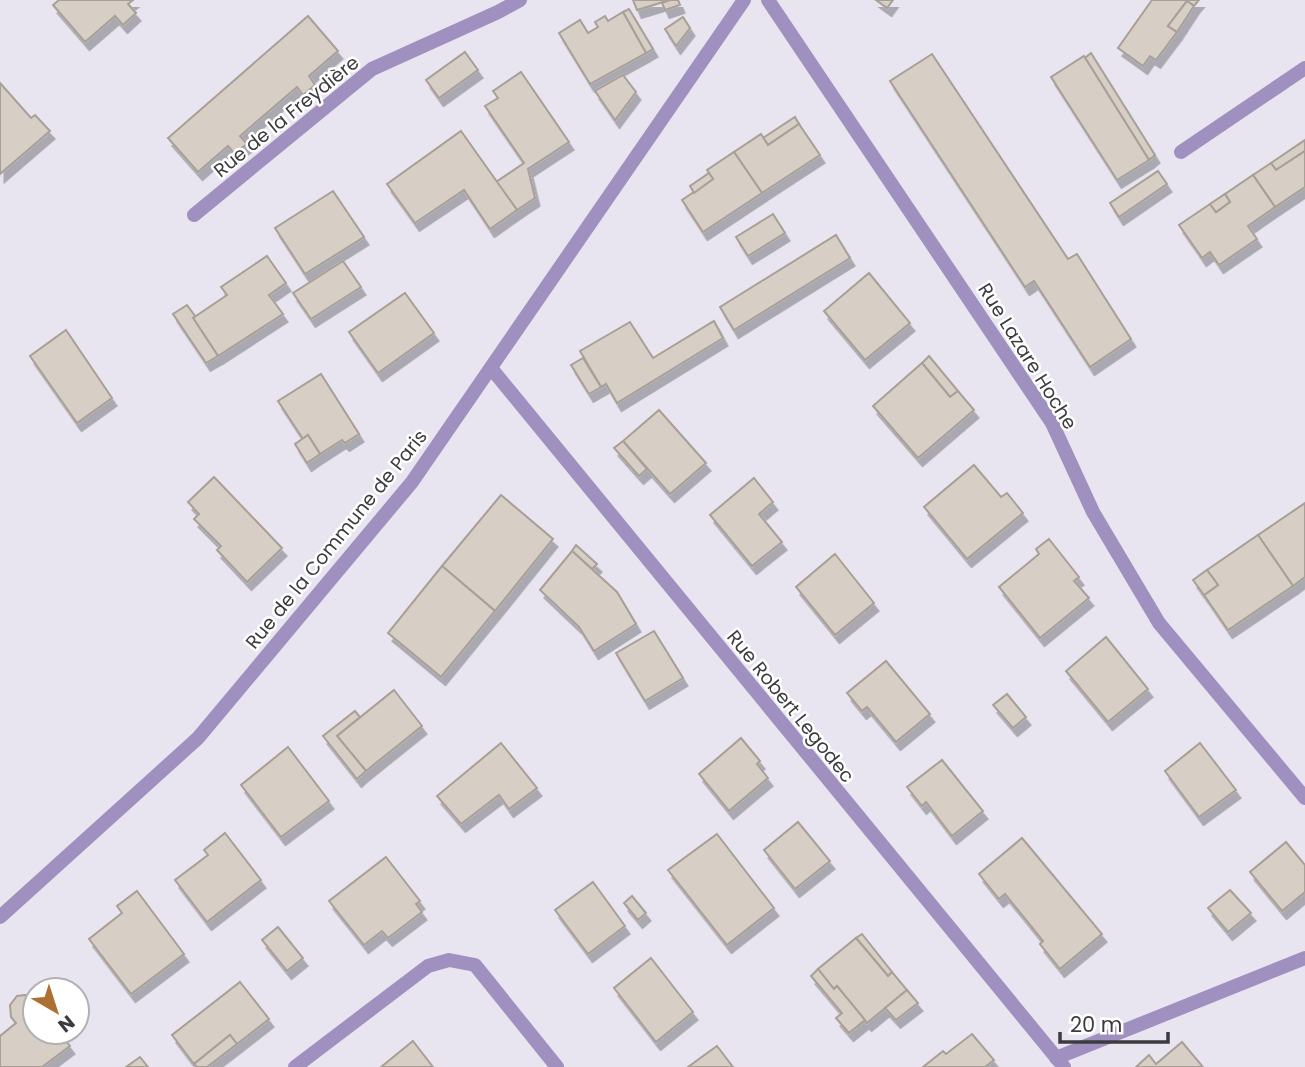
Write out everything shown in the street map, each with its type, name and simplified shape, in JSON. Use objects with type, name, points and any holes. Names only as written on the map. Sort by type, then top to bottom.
[{"type":"street","name":"Rue de la Freydière","points":[[194,215],[372,69],[520,0]]},
{"type":"street","name":"Rue de la Commune de Paris","points":[[0,917],[198,738],[412,482],[744,0]]},
{"type":"street","name":"Rue Lazare Hoche","points":[[768,0],[1052,423],[1093,513],[1159,623],[1305,798]]},
{"type":"street","points":[[1181,152],[1305,68]]},
{"type":"street","name":"Rue Robert Legodec","points":[[491,368],[1060,1062]]},
{"type":"street","points":[[1060,1062],[1305,958]]},
{"type":"street","points":[[295,1067],[428,965],[449,960],[475,965],[557,1067]]},
{"type":"building","points":[[59,0],[133,0],[128,4],[136,13],[123,25],[115,16],[85,42],[53,5]]},
{"type":"building","points":[[633,0],[670,0],[637,10]]},
{"type":"building","points":[[678,0],[680,5],[665,10],[662,3]]},
{"type":"building","points":[[876,0],[893,0],[887,8]]},
{"type":"building","points":[[1152,0],[1199,0],[1194,6],[1187,1],[1168,26],[1177,32],[1156,60],[1150,56],[1143,66],[1118,48]]},
{"type":"building","points":[[1187,1],[1194,6],[1177,32],[1168,26]]},
{"type":"building","points":[[629,9],[653,49],[646,53],[623,12]]},
{"type":"building","points":[[623,12],[646,53],[590,84],[559,33],[580,20],[588,33],[598,27],[595,22],[605,16],[608,21]]},
{"type":"building","points":[[308,16],[338,51],[309,76],[315,85],[303,95],[297,87],[240,136],[247,144],[234,153],[228,146],[198,172],[168,138]]},
{"type":"building","points":[[683,17],[690,28],[676,46],[665,29]]},
{"type":"building","points":[[465,52],[478,70],[439,98],[426,80]]},
{"type":"building","points":[[1091,53],[1155,155],[1149,160],[1085,58]]},
{"type":"building","points":[[932,54],[1068,259],[1077,254],[1131,339],[1090,367],[1034,281],[1025,287],[890,81]]},
{"type":"building","points":[[1084,56],[1149,160],[1117,180],[1051,77]]},
{"type":"building","points":[[521,72],[569,142],[528,169],[535,198],[517,210],[496,182],[524,163],[485,106],[498,98],[493,91]]},
{"type":"building","points":[[623,75],[636,92],[615,120],[595,91]]},
{"type":"building","points":[[0,83],[31,118],[35,115],[50,131],[0,174]]},
{"type":"building","points":[[795,117],[799,124],[768,145],[763,138]]},
{"type":"building","points":[[799,124],[820,155],[762,193],[734,152],[761,134],[768,145]]},
{"type":"building","points":[[461,131],[517,210],[490,229],[464,190],[415,223],[387,184]]},
{"type":"building","points":[[1305,140],[1305,151],[1276,170],[1271,163]]},
{"type":"building","points":[[1305,151],[1305,187],[1275,207],[1253,175],[1271,163],[1276,170]]},
{"type":"building","points":[[734,152],[762,193],[703,232],[682,200],[713,179],[707,170]]},
{"type":"building","points":[[1158,171],[1167,184],[1119,217],[1110,203]]},
{"type":"building","points":[[709,173],[713,179],[694,193],[690,186]]},
{"type":"building","points":[[1253,175],[1275,207],[1248,226],[1257,239],[1219,265],[1210,252],[1202,258],[1179,225],[1210,204],[1216,212],[1230,202],[1225,194]]},
{"type":"building","points":[[333,191],[364,237],[305,274],[275,228]]},
{"type":"building","points":[[1225,194],[1230,202],[1216,212],[1210,204]]},
{"type":"building","points":[[773,214],[785,233],[748,256],[736,237]]},
{"type":"building","points":[[836,235],[850,258],[734,330],[720,307]]},
{"type":"building","points":[[267,256],[286,283],[269,295],[283,314],[218,356],[193,318],[227,295],[221,287]]},
{"type":"building","points":[[343,261],[361,287],[311,319],[293,293]]},
{"type":"building","points":[[869,273],[910,323],[865,360],[824,311]]},
{"type":"building","points":[[405,293],[434,333],[378,373],[349,332]]},
{"type":"building","points":[[187,305],[218,356],[206,363],[173,314]]},
{"type":"building","points":[[714,321],[723,338],[617,403],[606,384],[601,387],[580,351],[630,322],[653,358]]},
{"type":"building","points":[[66,330],[112,398],[77,423],[30,356]]},
{"type":"building","points":[[929,356],[958,391],[950,397],[922,363]]},
{"type":"building","points":[[583,358],[601,387],[589,394],[571,365]]},
{"type":"building","points":[[922,363],[950,397],[958,391],[974,410],[918,458],[873,406]]},
{"type":"building","points":[[321,374],[359,434],[345,443],[342,440],[320,454],[308,435],[303,439],[278,401]]},
{"type":"building","points":[[659,410],[706,463],[670,494],[623,441]]},
{"type":"building","points":[[308,435],[320,454],[307,463],[295,444]]},
{"type":"building","points":[[623,441],[647,469],[639,476],[614,448]]},
{"type":"building","points":[[974,465],[1001,497],[1007,493],[1023,513],[967,559],[924,507]]},
{"type":"building","points":[[214,477],[282,548],[247,582],[217,550],[221,546],[194,519],[199,514],[188,502]]},
{"type":"building","points":[[754,478],[773,502],[759,514],[782,542],[752,566],[710,515]]},
{"type":"building","points":[[501,495],[553,539],[495,611],[442,566]]},
{"type":"building","points":[[1305,503],[1305,577],[1293,586],[1258,535]]},
{"type":"building","points":[[1258,535],[1293,586],[1228,630],[1204,595],[1218,585],[1207,570]]},
{"type":"building","points":[[1049,539],[1079,577],[1074,581],[1089,598],[1040,638],[999,587],[1039,554],[1036,549]]},
{"type":"building","points":[[576,545],[597,564],[592,569],[572,551]]},
{"type":"building","points":[[572,551],[617,592],[636,624],[594,651],[579,627],[540,590]]},
{"type":"building","points":[[835,554],[874,603],[835,635],[796,587]]},
{"type":"building","points":[[442,566],[495,611],[441,677],[388,633]]},
{"type":"building","points":[[1207,570],[1218,585],[1204,595],[1193,580]]},
{"type":"building","points":[[654,631],[683,678],[645,701],[616,653]]},
{"type":"building","points":[[1106,637],[1148,689],[1108,722],[1066,671]]},
{"type":"building","points":[[886,661],[930,714],[896,742],[867,707],[862,711],[847,693]]},
{"type":"building","points":[[394,690],[422,726],[366,771],[337,736]]},
{"type":"building","points":[[1007,694],[1026,717],[1013,728],[993,705]]},
{"type":"building","points":[[355,711],[360,717],[337,736],[366,771],[357,779],[323,736]]},
{"type":"building","points":[[741,738],[760,761],[757,764],[768,778],[729,811],[699,774]]},
{"type":"building","points":[[501,743],[537,788],[509,809],[499,795],[461,824],[437,796]]},
{"type":"building","points":[[1200,743],[1236,790],[1199,817],[1165,771]]},
{"type":"building","points":[[288,747],[329,801],[281,837],[241,785]]},
{"type":"building","points":[[942,760],[983,811],[952,836],[926,802],[922,806],[907,787]]},
{"type":"building","points":[[798,822],[830,861],[795,889],[764,850]]},
{"type":"building","points":[[225,833],[261,880],[207,922],[175,880],[208,855],[204,850]]},
{"type":"building","points":[[717,834],[774,908],[727,945],[668,870]]},
{"type":"building","points":[[1022,838],[1102,934],[1060,969],[1040,944],[1043,941],[1005,894],[999,899],[979,874]]},
{"type":"building","points":[[1286,842],[1305,865],[1305,892],[1282,911],[1250,872]]},
{"type":"building","points":[[386,857],[420,901],[416,904],[422,912],[388,938],[382,931],[364,945],[329,901]]},
{"type":"building","points":[[593,882],[625,926],[588,954],[555,910]]},
{"type":"building","points":[[1230,890],[1251,913],[1228,932],[1208,908]]},
{"type":"building","points":[[137,891],[184,954],[131,994],[89,939],[122,913],[117,906]]},
{"type":"building","points":[[632,896],[646,913],[638,920],[624,903]]},
{"type":"building","points":[[278,927],[303,958],[287,971],[262,940]]},
{"type":"building","points":[[862,934],[892,972],[888,976],[856,938]]},
{"type":"building","points":[[856,938],[888,976],[892,972],[907,990],[867,1023],[837,986],[834,989],[818,969]]},
{"type":"building","points":[[651,958],[693,1012],[656,1042],[614,988]]},
{"type":"building","points":[[818,969],[834,989],[837,986],[865,1020],[849,1033],[836,1018],[842,1013],[811,976]]},
{"type":"building","points":[[240,982],[269,1019],[237,1044],[230,1035],[194,1064],[172,1035]]},
{"type":"building","points":[[907,990],[918,1003],[896,1020],[885,1008]]},
{"type":"building","points":[[17,996],[21,996],[21,1046],[70,1046],[42,1067],[0,1067],[0,1036],[16,1023],[11,1017],[10,1005]]},
{"type":"building","points":[[972,1034],[994,1060],[985,1067],[923,1067],[943,1051],[946,1054]]},
{"type":"building","points":[[230,1035],[237,1044],[207,1067],[197,1067],[194,1064]]},
{"type":"building","points":[[413,1041],[433,1067],[381,1067]]},
{"type":"building","points":[[1182,1042],[1203,1067],[1136,1067],[1149,1055],[1156,1064]]},
{"type":"building","points":[[717,1046],[733,1067],[688,1067]]},
{"type":"building","points":[[140,1057],[148,1067],[126,1067]]}]
